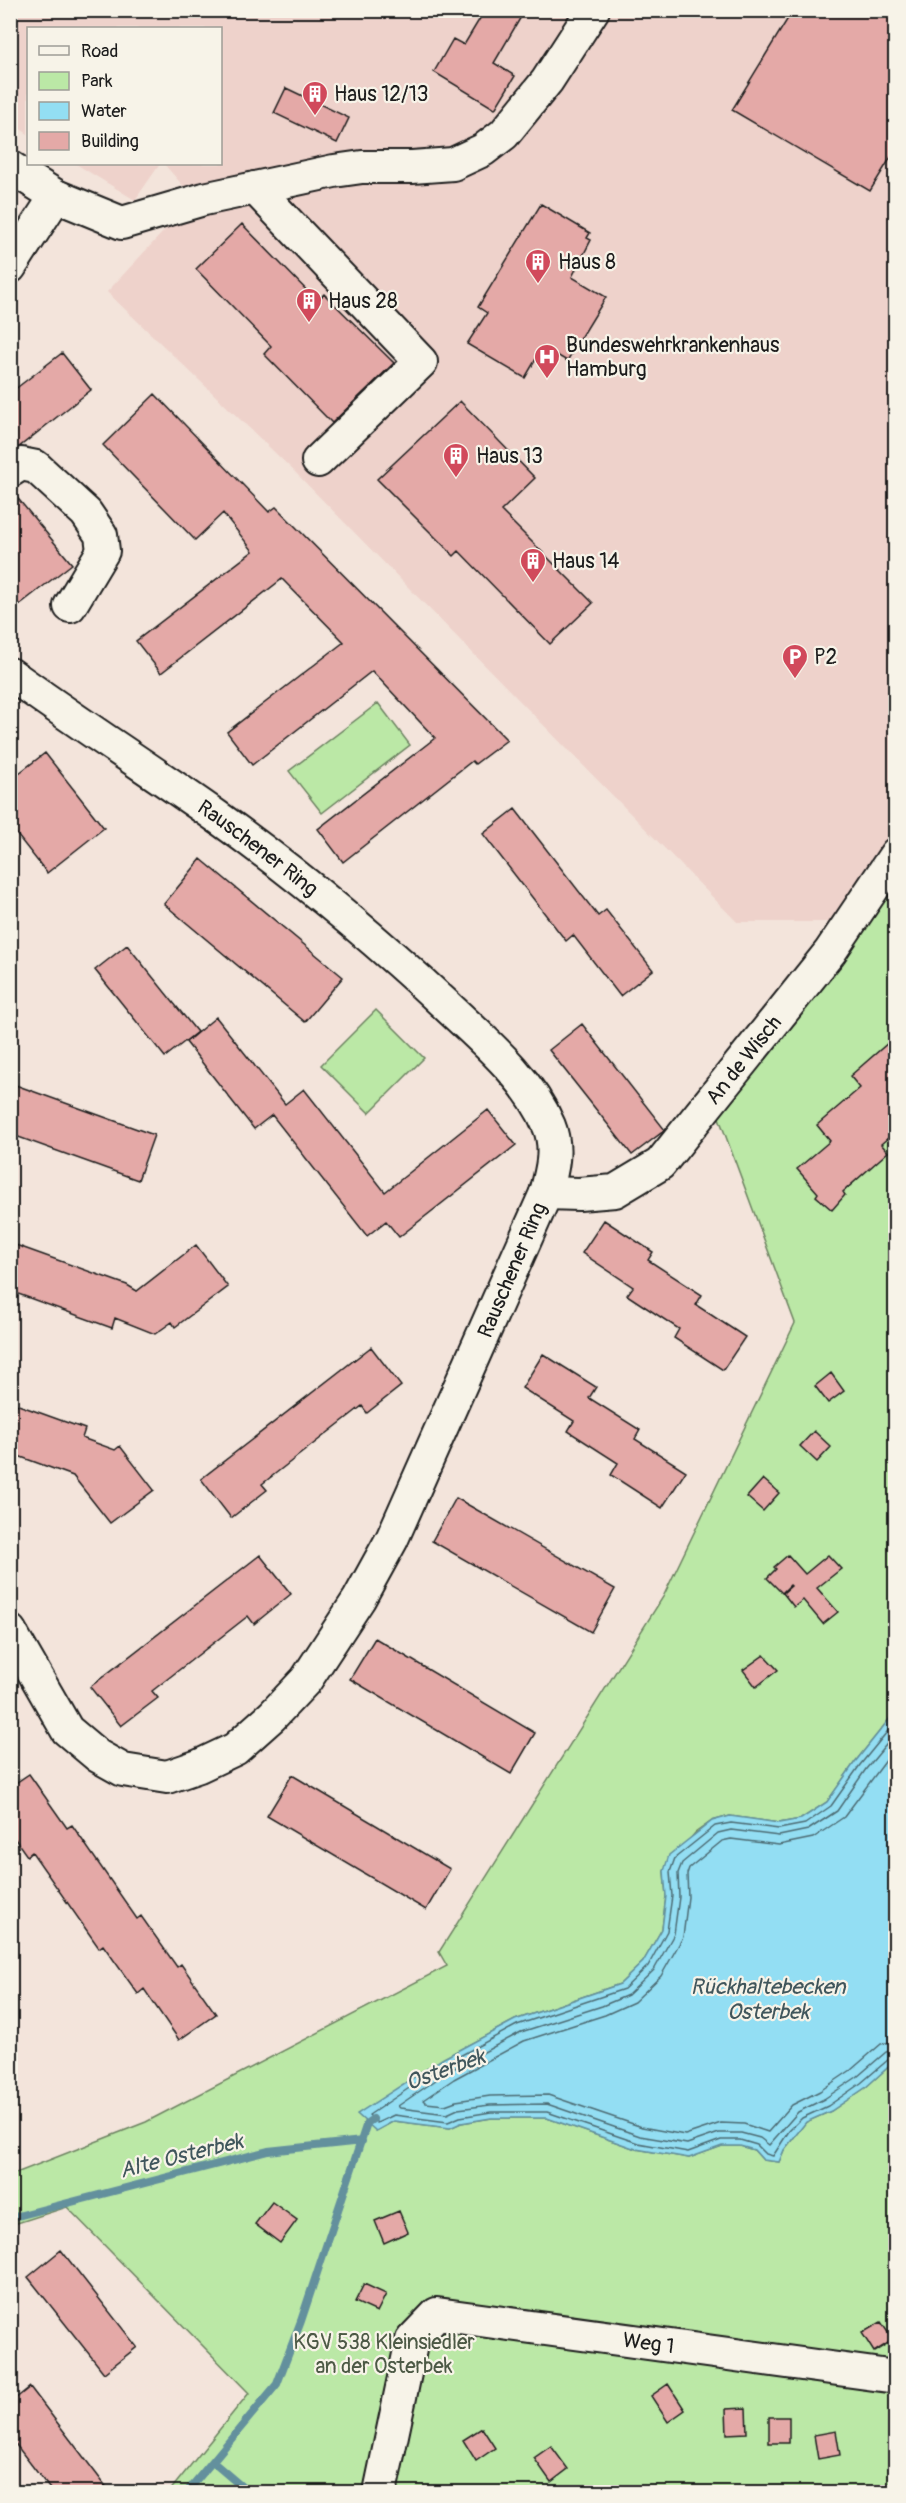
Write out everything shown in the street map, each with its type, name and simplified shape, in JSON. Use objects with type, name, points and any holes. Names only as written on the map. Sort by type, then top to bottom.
[{"type":"street","points":[[10,167],[56,196],[122,223],[204,199],[362,166],[412,167],[453,164],[483,150],[504,134],[547,81],[593,10]]},
{"type":"street","points":[[255,188],[421,362],[318,461]]},
{"type":"street","points":[[10,267],[56,196]]},
{"type":"street","points":[[10,471],[21,464],[36,467],[86,513],[101,535],[103,551],[70,606]]},
{"type":"street","name":"Rauschener Ring","points":[[10,674],[216,817],[326,900],[403,965],[490,1046],[534,1099],[549,1128],[554,1162],[546,1193],[393,1539],[359,1599],[306,1680],[272,1716],[235,1749],[199,1766],[167,1777],[123,1770],[98,1756],[68,1730],[10,1631]]},
{"type":"street","name":"An de Wisch","points":[[546,1193],[579,1194],[615,1191],[660,1164],[830,952],[896,854]]},
{"type":"street","name":"Weg 1","points":[[380,2493],[412,2340],[437,2314],[896,2377]]},
{"type":"shaded area","name":"Bundeswehrkrankenhaus Hamburg","points":[[10,11],[895,11],[896,846],[851,922],[737,922],[292,469],[107,292],[178,216],[185,188],[165,165],[222,165],[222,27],[27,27],[27,133],[11,123]]},
{"type":"shaded area","points":[[78,165],[159,165],[135,200]]},
{"type":"green space","points":[[378,703],[410,745],[322,813],[289,771]]},
{"type":"green space","name":"KGV 538 Kleinsiedler an der Osterbek","points":[[895,868],[895,1712],[827,1802],[801,1819],[779,1823],[730,1816],[712,1821],[695,1833],[664,1871],[666,1896],[662,1929],[643,1962],[620,1984],[515,2020],[442,2059],[376,2131],[394,2121],[450,2128],[461,2123],[492,2118],[547,2118],[636,2149],[689,2158],[722,2146],[740,2146],[754,2150],[763,2160],[779,2162],[784,2150],[806,2122],[831,2111],[865,2088],[895,2061],[895,2492],[169,2492],[249,2393],[67,2207],[11,2225],[11,2175],[146,2122],[447,1966],[439,1952],[663,1597],[795,1323],[715,1107]]},
{"type":"green space","points":[[376,1010],[424,1058],[369,1113],[321,1065]]},
{"type":"water","name":"Rückhaltebecken Osterbek","points":[[895,1712],[895,2061],[865,2088],[831,2111],[806,2122],[784,2150],[779,2162],[763,2160],[754,2150],[740,2146],[722,2146],[689,2158],[636,2149],[547,2118],[491,2118],[461,2123],[450,2128],[394,2121],[376,2131],[357,2114],[442,2059],[515,2020],[620,1984],[643,1962],[662,1929],[666,1896],[664,1871],[669,1855],[712,1821],[730,1816],[779,1823],[801,1819],[827,1802]]},
{"type":"building","points":[[485,10],[525,10],[494,63],[515,76],[495,109],[434,72],[453,39],[464,45]]},
{"type":"building","points":[[793,10],[896,10],[896,149],[870,191],[732,110]]},
{"type":"building","name":"Haus 12/13","points":[[286,88],[349,118],[337,143],[274,113]]},
{"type":"building","name":"Haus 8","points":[[541,204],[590,233],[587,238],[591,240],[572,277],[606,297],[567,361],[543,347],[525,378],[467,344],[487,313],[478,307]]},
{"type":"building","name":"Haus 28","points":[[242,224],[317,301],[324,294],[394,363],[332,423],[264,354],[271,346],[196,269]]},
{"type":"building","points":[[62,353],[91,390],[19,447],[10,449],[10,393]]},
{"type":"building","points":[[155,394],[269,512],[276,507],[507,740],[475,764],[472,761],[343,862],[318,829],[435,738],[372,671],[252,765],[227,732],[344,642],[282,579],[161,673],[136,641],[253,551],[223,513],[195,540],[103,445]]},
{"type":"building","name":"Haus 13","points":[[460,401],[535,478],[501,511],[593,603],[550,644],[459,551],[454,556],[377,479]]},
{"type":"building","points":[[10,489],[72,564],[10,612]]},
{"type":"building","points":[[45,753],[104,828],[47,873],[10,826],[10,780]]},
{"type":"building","points":[[515,809],[598,916],[606,910],[653,970],[620,996],[573,935],[566,941],[483,834]]},
{"type":"building","points":[[201,859],[343,977],[305,1022],[164,904]]},
{"type":"building","points":[[127,945],[197,1032],[165,1057],[95,970]]},
{"type":"building","points":[[216,1017],[285,1104],[304,1089],[385,1192],[488,1110],[516,1145],[399,1237],[386,1221],[367,1236],[272,1115],[254,1129],[186,1042]]},
{"type":"building","points":[[582,1024],[665,1130],[632,1155],[549,1050]]},
{"type":"building","points":[[896,1036],[896,1131],[881,1144],[888,1152],[843,1192],[845,1195],[832,1210],[816,1196],[818,1193],[797,1169],[830,1141],[817,1125],[860,1088],[850,1076]]},
{"type":"building","points":[[10,1083],[154,1135],[138,1180],[10,1134]]},
{"type":"building","points":[[604,1220],[653,1252],[648,1260],[702,1295],[696,1305],[745,1337],[723,1370],[674,1338],[679,1329],[627,1295],[633,1287],[582,1253]]},
{"type":"building","points":[[10,1243],[127,1285],[137,1291],[196,1245],[228,1287],[175,1327],[172,1322],[155,1334],[115,1318],[112,1328],[10,1291]]},
{"type":"building","points":[[371,1347],[401,1386],[367,1413],[362,1406],[262,1484],[267,1490],[231,1518],[201,1479]]},
{"type":"building","points":[[543,1354],[596,1387],[589,1398],[640,1430],[635,1439],[686,1471],[662,1508],[611,1475],[618,1463],[568,1431],[574,1421],[522,1388]]},
{"type":"building","points":[[831,1373],[844,1391],[828,1403],[815,1386]]},
{"type":"building","points":[[10,1402],[85,1429],[82,1438],[115,1450],[120,1446],[154,1490],[110,1523],[73,1476],[10,1453]]},
{"type":"building","points":[[814,1431],[831,1447],[817,1462],[800,1446]]},
{"type":"building","points":[[763,1479],[779,1493],[763,1511],[747,1497]]},
{"type":"building","points":[[456,1498],[615,1589],[591,1632],[432,1541]]},
{"type":"building","points":[[260,1555],[291,1594],[254,1624],[248,1616],[152,1691],[158,1698],[121,1726],[90,1687]]},
{"type":"building","points":[[788,1555],[805,1574],[828,1555],[841,1569],[817,1588],[838,1612],[823,1624],[803,1600],[794,1607],[783,1593],[790,1585],[782,1593],[767,1578],[776,1569],[774,1567]]},
{"type":"building","points":[[375,1638],[535,1733],[511,1774],[350,1679]]},
{"type":"building","points":[[764,1655],[778,1670],[756,1687],[743,1670]]},
{"type":"building","points":[[29,1774],[67,1828],[72,1825],[137,1919],[141,1916],[177,1967],[181,1964],[216,2014],[179,2040],[144,1989],[138,1994],[103,1945],[99,1948],[32,1852],[27,1856],[10,1832],[10,1787]]},
{"type":"building","points":[[292,1775],[450,1869],[426,1910],[267,1816]]},
{"type":"building","points":[[272,2202],[297,2220],[280,2243],[255,2224]]},
{"type":"building","points":[[399,2211],[408,2232],[384,2243],[375,2221]]},
{"type":"building","points":[[61,2250],[137,2347],[104,2373],[28,2277]]},
{"type":"building","points":[[364,2284],[386,2294],[377,2312],[355,2302]]},
{"type":"building","points":[[881,2322],[893,2340],[874,2352],[862,2333]]},
{"type":"building","points":[[668,2384],[685,2410],[668,2422],[651,2396]]},
{"type":"building","points":[[30,2387],[111,2493],[53,2493],[10,2437],[10,2403]]},
{"type":"building","points":[[746,2408],[747,2433],[727,2434],[726,2409]]},
{"type":"building","points":[[769,2417],[789,2417],[789,2443],[769,2443]]},
{"type":"building","points":[[482,2428],[495,2448],[476,2461],[463,2440]]},
{"type":"building","points":[[836,2431],[840,2455],[818,2459],[814,2435]]},
{"type":"building","points":[[551,2446],[568,2469],[551,2482],[534,2458]]},
{"type":"waterway","name":"Osterbek","points":[[187,2492],[277,2384],[301,2321],[367,2123],[373,2119]]},
{"type":"waterway","name":"Alte Osterbek","points":[[10,2218],[268,2151],[362,2141]]},
{"type":"waterway","points":[[214,2463],[248,2492]]},
{"type":"place","name":"Haus 12/13","points":[[315,117]]},
{"type":"place","name":"Haus 8","points":[[538,285]]},
{"type":"place","name":"Haus 28","points":[[309,324]]},
{"type":"place","name":"Bundeswehrkrankenhaus Hamburg","points":[[547,380]]},
{"type":"place","name":"Haus 13","points":[[456,479]]},
{"type":"place","name":"Haus 14","points":[[533,584]]},
{"type":"place","name":"P2","points":[[795,680]]}]
